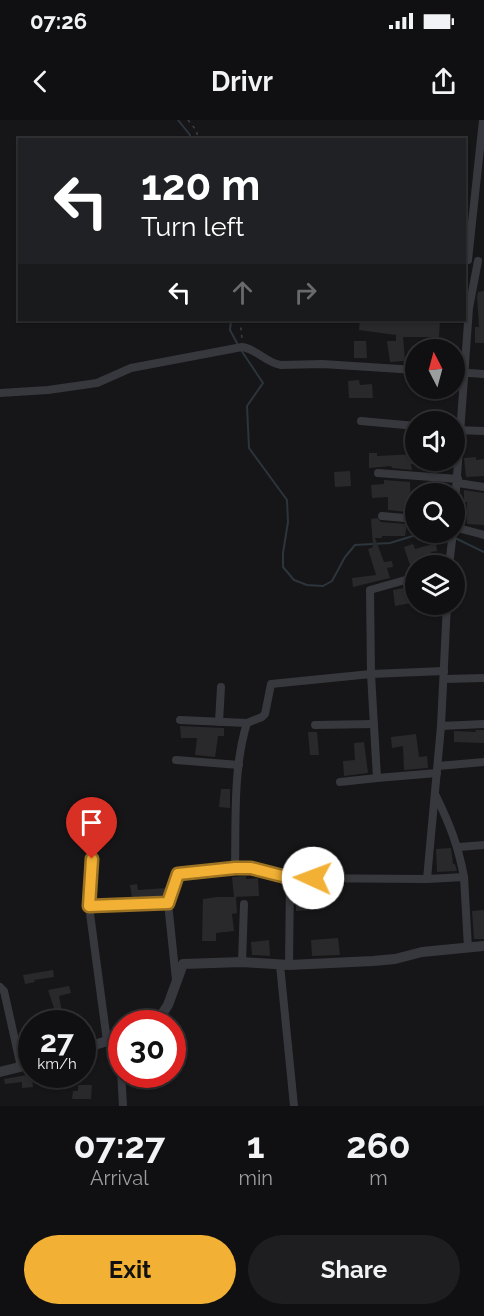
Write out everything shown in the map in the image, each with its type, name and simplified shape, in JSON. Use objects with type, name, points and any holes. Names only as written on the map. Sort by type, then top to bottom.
[{"type":"street","points":[[461,411],[466,373],[467,308],[481,261],[467,260],[483,120]]},
{"type":"street","points":[[0,393],[48,390],[98,383],[131,368],[244,347],[274,364],[281,365],[322,364],[405,369]]},
{"type":"street","points":[[466,373],[484,374]]},
{"type":"street","points":[[361,421],[405,425]]},
{"type":"street","points":[[465,430],[484,431]]},
{"type":"street","points":[[458,471],[458,481]]},
{"type":"street","points":[[378,473],[458,481],[484,487]]},
{"type":"street","points":[[382,516],[405,518]]},
{"type":"street","points":[[465,530],[484,535]]},
{"type":"street","points":[[377,778],[371,674],[370,590],[405,580]]},
{"type":"street","points":[[427,879],[441,726],[447,615]]},
{"type":"street","points":[[180,720],[247,723],[265,714],[271,684],[371,674],[484,678]]},
{"type":"street","points":[[219,722],[221,687]]},
{"type":"street","points":[[235,868],[239,765],[247,723]]},
{"type":"street","points":[[315,725],[374,724]]},
{"type":"street","points":[[441,726],[484,724]]},
{"type":"street","points":[[176,760],[239,765]]},
{"type":"street","points":[[340,782],[484,762]]},
{"type":"street","points":[[435,795],[452,826],[459,847],[464,877],[468,948]]},
{"type":"street","points":[[459,847],[484,845]]},
{"type":"street","points":[[92,859],[89,906],[107,1041],[96,1045]]},
{"type":"street","points":[[176,980],[168,903],[178,874],[235,868],[260,870],[290,878],[464,877]]},
{"type":"street","points":[[290,878],[285,965],[294,1106]]},
{"type":"street","points":[[89,906],[168,903]]},
{"type":"street","points":[[242,962],[244,904]]},
{"type":"street","points":[[165,1010],[183,964],[242,962],[285,965],[373,961],[395,959],[422,952],[484,946]]},
{"type":"street","points":[[0,987],[4,991],[18,1038]]},
{"type":"street","points":[[0,1072],[18,1067]]},
{"type":"street","points":[[122,1088],[123,1106]]},
{"type":"path","points":[[188,120],[199,138]]},
{"type":"path","points":[[240,321],[244,347]]},
{"type":"building","points":[[484,291],[484,343],[475,343],[475,327],[479,327],[477,296],[478,292]]},
{"type":"building","points":[[360,321],[440,321],[439,337],[403,337],[405,361],[390,362],[387,341],[396,341],[396,335],[359,330]]},
{"type":"building","points":[[354,341],[366,341],[367,358],[354,358]]},
{"type":"building","points":[[359,380],[360,385],[372,384],[373,398],[349,398],[348,381]]},
{"type":"building","points":[[369,453],[377,453],[377,456],[405,455],[405,469],[391,466],[369,468]]},
{"type":"building","points":[[465,458],[484,459],[484,476],[466,477]]},
{"type":"building","points":[[350,471],[351,486],[335,487],[334,472]]},
{"type":"building","points":[[384,480],[410,482],[405,483],[405,512],[388,510],[388,497],[372,498],[371,485],[384,484]]},
{"type":"building","points":[[465,490],[484,493],[484,525],[467,524],[467,502],[465,502]]},
{"type":"building","points":[[377,518],[381,522],[405,524],[405,536],[375,538],[384,562],[392,561],[393,567],[387,568],[390,578],[353,587],[352,578],[376,575],[368,549],[373,547],[371,519]]},
{"type":"building","points":[[436,543],[437,551],[431,552],[432,555],[407,555],[404,547],[413,544],[415,549]]},
{"type":"building","points":[[405,588],[405,604],[395,606],[393,590]]},
{"type":"building","points":[[180,726],[224,728],[224,736],[218,736],[215,757],[195,755],[197,738],[181,738]]},
{"type":"building","points":[[475,730],[484,730],[484,743],[454,742],[454,731],[476,732]]},
{"type":"building","points":[[308,732],[317,732],[319,755],[310,755]]},
{"type":"building","points":[[416,734],[419,757],[427,756],[428,768],[404,770],[403,746],[392,748],[391,737]]},
{"type":"building","points":[[364,742],[368,773],[344,776],[343,761],[355,760],[354,743]]},
{"type":"building","points":[[221,789],[230,789],[230,808],[219,807]]},
{"type":"building","points":[[451,848],[453,864],[457,871],[437,872],[436,849]]},
{"type":"building","points":[[339,861],[340,872],[318,872],[317,862]]},
{"type":"building","points":[[246,876],[246,879],[258,878],[259,896],[234,897],[232,877]]},
{"type":"building","points":[[137,884],[138,890],[166,889],[164,895],[159,897],[132,898],[130,885]]},
{"type":"building","points":[[315,886],[316,899],[313,899],[313,910],[296,911],[296,887]]},
{"type":"building","points":[[236,897],[237,913],[232,914],[234,931],[216,933],[216,941],[202,941],[203,899]]},
{"type":"building","points":[[484,910],[484,939],[474,939],[472,911]]},
{"type":"building","points":[[338,938],[340,955],[312,956],[311,940]]},
{"type":"building","points":[[269,940],[270,956],[252,955],[251,942]]},
{"type":"building","points":[[53,970],[54,977],[25,984],[23,975]]},
{"type":"building","points":[[69,986],[71,993],[59,996],[62,1010],[55,1010],[48,990]]},
{"type":"building","points":[[18,1076],[18,1082],[5,1084],[4,1079]]},
{"type":"building","points":[[78,1088],[92,1088],[91,1099],[72,1099],[73,1091],[78,1091]]},
{"type":"waterway","points":[[178,120],[190,138]]},
{"type":"waterway","points":[[231,321],[230,330],[238,345]]},
{"type":"waterway","points":[[241,350],[263,383],[247,406],[249,448],[287,500],[288,522],[283,567],[294,580],[307,585],[323,586],[332,581],[345,557],[355,545],[390,543],[405,538]]},
{"type":"waterway","points":[[465,543],[484,552]]},
{"type":"route","points":[[92,859],[89,906],[168,903],[178,874],[251,868],[290,878],[313,878]]}]
